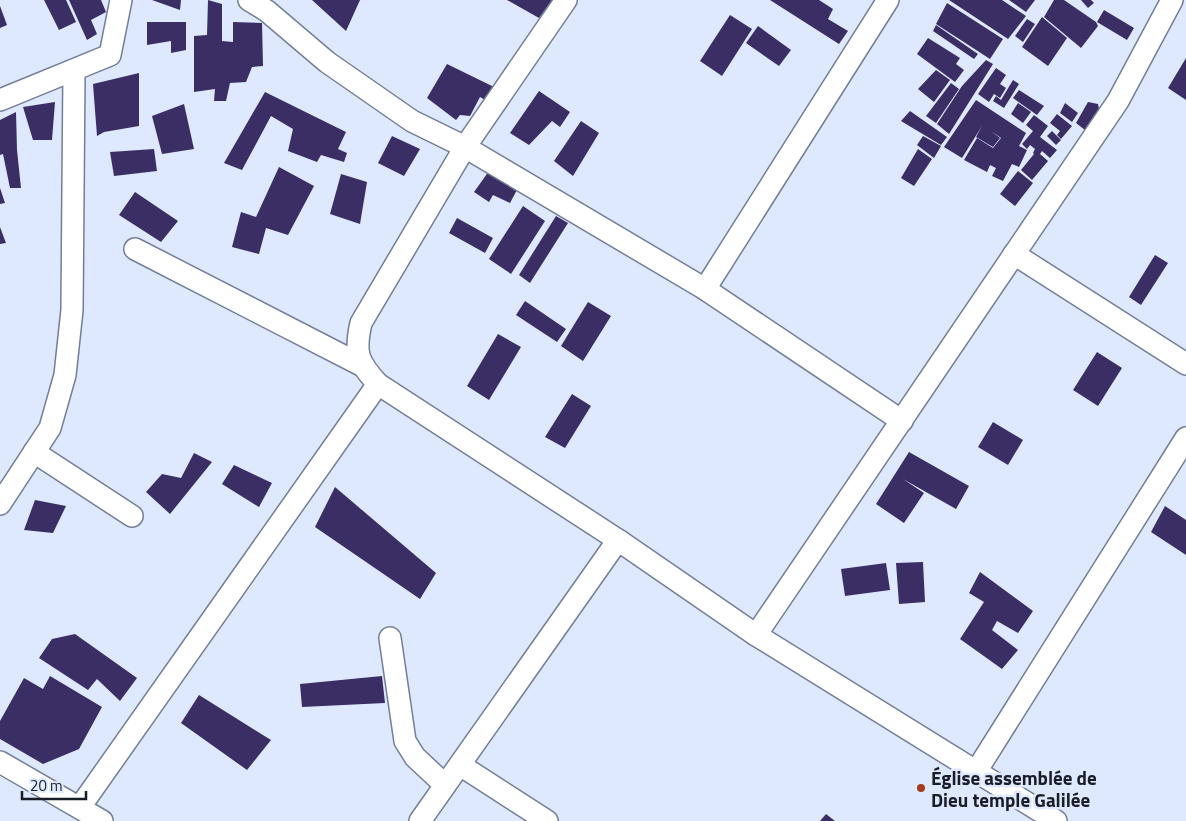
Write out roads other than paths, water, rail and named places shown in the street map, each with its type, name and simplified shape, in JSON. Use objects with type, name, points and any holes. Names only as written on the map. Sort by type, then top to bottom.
[{"type":"street","points":[[0,100],[110,56],[121,0]]},
{"type":"street","points":[[249,0],[271,6],[327,62],[412,121],[465,147],[705,289],[902,421]]},
{"type":"street","points":[[361,365],[356,345],[361,323],[465,147],[566,0]]},
{"type":"street","points":[[705,289],[888,0]]},
{"type":"street","points":[[756,635],[1118,100],[1172,0]]},
{"type":"street","points":[[0,504],[50,428],[65,374],[72,310],[74,71]]},
{"type":"street","points":[[135,249],[361,365],[378,384],[618,540],[756,635],[1056,821]]},
{"type":"street","points":[[1014,254],[1186,364]]},
{"type":"street","points":[[80,807],[378,384]]},
{"type":"street","points":[[976,770],[1186,438]]},
{"type":"street","points":[[34,452],[132,516]]},
{"type":"street","points":[[420,821],[618,540]]},
{"type":"street","points":[[390,638],[405,741],[414,757],[445,785]]},
{"type":"street","points":[[0,762],[102,821]]},
{"type":"street","points":[[460,764],[547,821]]},
{"type":"place","name":"Église assemblée de Dieu temple Galilée","points":[[921,788]]}]
